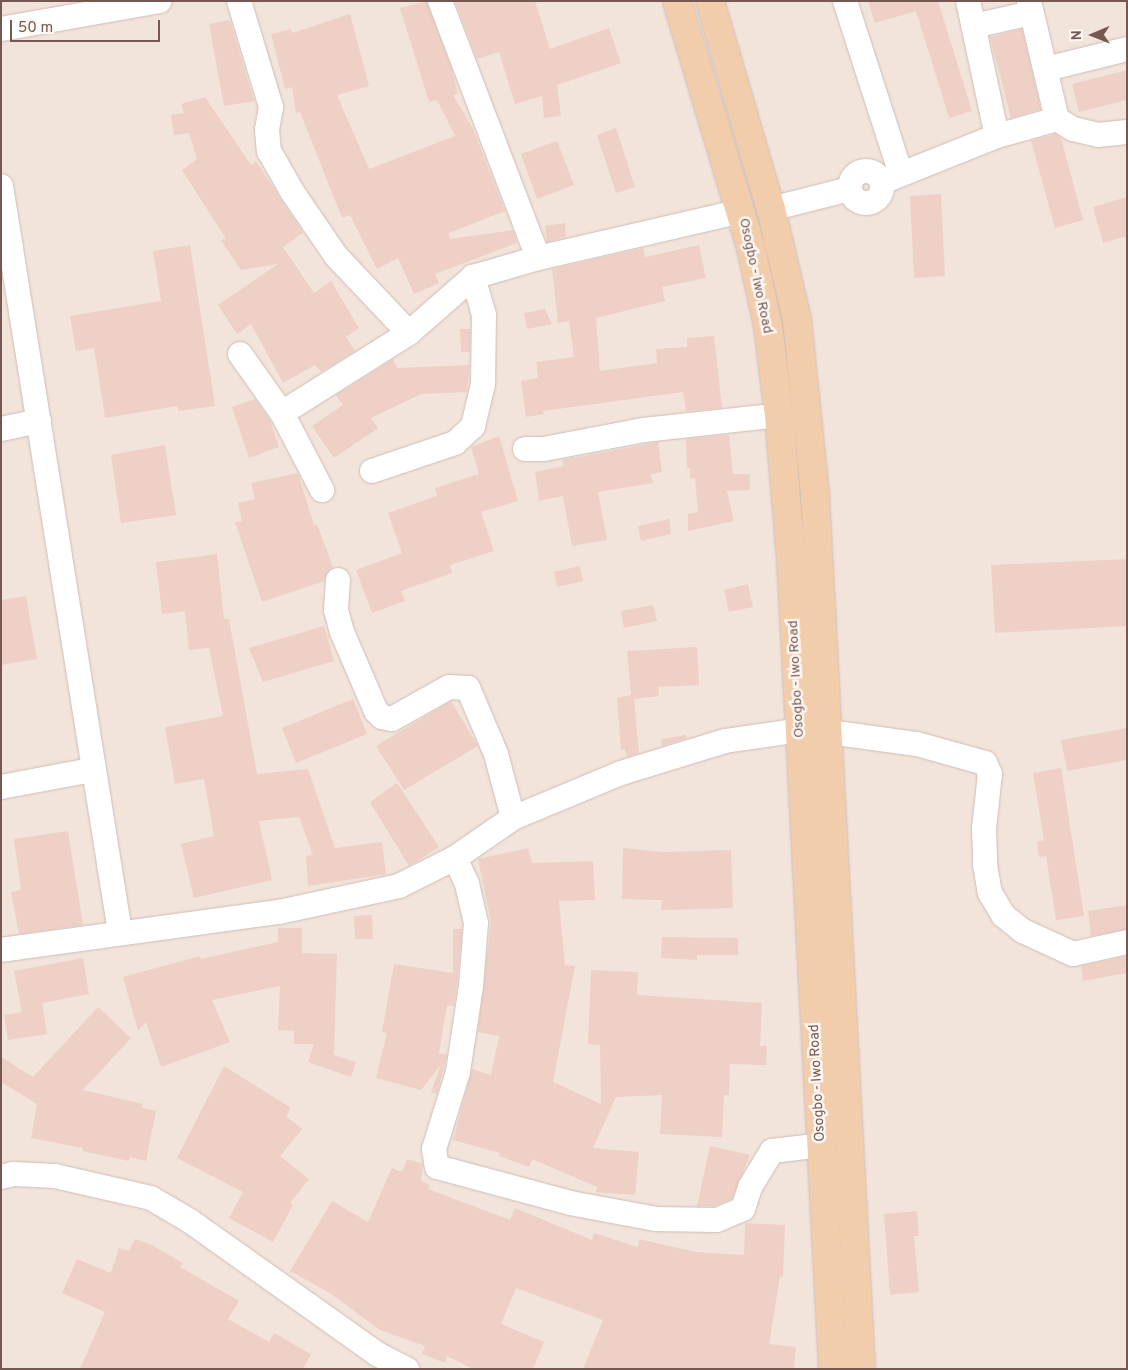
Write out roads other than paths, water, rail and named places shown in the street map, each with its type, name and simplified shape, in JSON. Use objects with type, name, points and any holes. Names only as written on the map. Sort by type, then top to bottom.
[{"type":"main road","name":"Osogbo - Iwo Road","points":[[677,1],[741,210],[768,326],[779,414],[795,641],[833,1369]]},
{"type":"main road","name":"Osogbo - Iwo Road","points":[[710,1],[771,209],[797,320],[815,495],[824,638],[861,1369]]},
{"type":"main road","points":[[795,641],[824,638]]},
{"type":"street","points":[[1,29],[160,1]]},
{"type":"street","points":[[239,1],[271,107],[268,130],[270,151],[293,194],[336,256],[409,332]]},
{"type":"street","points":[[440,1],[538,258]]},
{"type":"street","points":[[845,1],[891,178]]},
{"type":"street","points":[[968,1],[997,136]]},
{"type":"street","points":[[974,26],[1030,7],[1057,119]]},
{"type":"street","points":[[1046,69],[1127,49]]},
{"type":"street","points":[[771,209],[850,189],[855,199],[870,203],[879,197],[891,178],[997,136],[1057,119],[1073,128],[1098,135],[1127,132]]},
{"type":"street","points":[[1,186],[92,770],[120,932]]},
{"type":"street","points":[[282,413],[409,332],[473,278],[538,258],[741,210]]},
{"type":"street","points":[[372,471],[455,443],[472,426],[483,384],[484,315],[473,278]]},
{"type":"street","points":[[240,354],[282,413],[322,490]]},
{"type":"street","points":[[525,449],[544,449],[644,430],[779,414]]},
{"type":"street","points":[[1,429],[39,421]]},
{"type":"street","points":[[338,580],[336,610],[342,632],[376,711],[382,717],[392,719],[449,687],[468,688],[496,754],[513,818]]},
{"type":"street","points":[[1,950],[120,932],[279,912],[399,886],[455,858],[513,818],[621,773],[725,741],[800,730]]},
{"type":"street","points":[[829,732],[917,744],[984,763],[990,774],[984,828],[985,865],[990,893],[1003,915],[1023,931],[1073,954],[1127,942]]},
{"type":"street","points":[[1,787],[92,770]]},
{"type":"street","points":[[455,858],[467,884],[476,923],[471,986],[458,1072],[434,1149],[437,1167],[570,1203],[656,1219],[717,1220],[743,1209],[750,1187],[772,1151],[822,1145]]},
{"type":"street","points":[[1,1177],[13,1174],[55,1176],[151,1198],[190,1221],[378,1354],[407,1369]]}]
